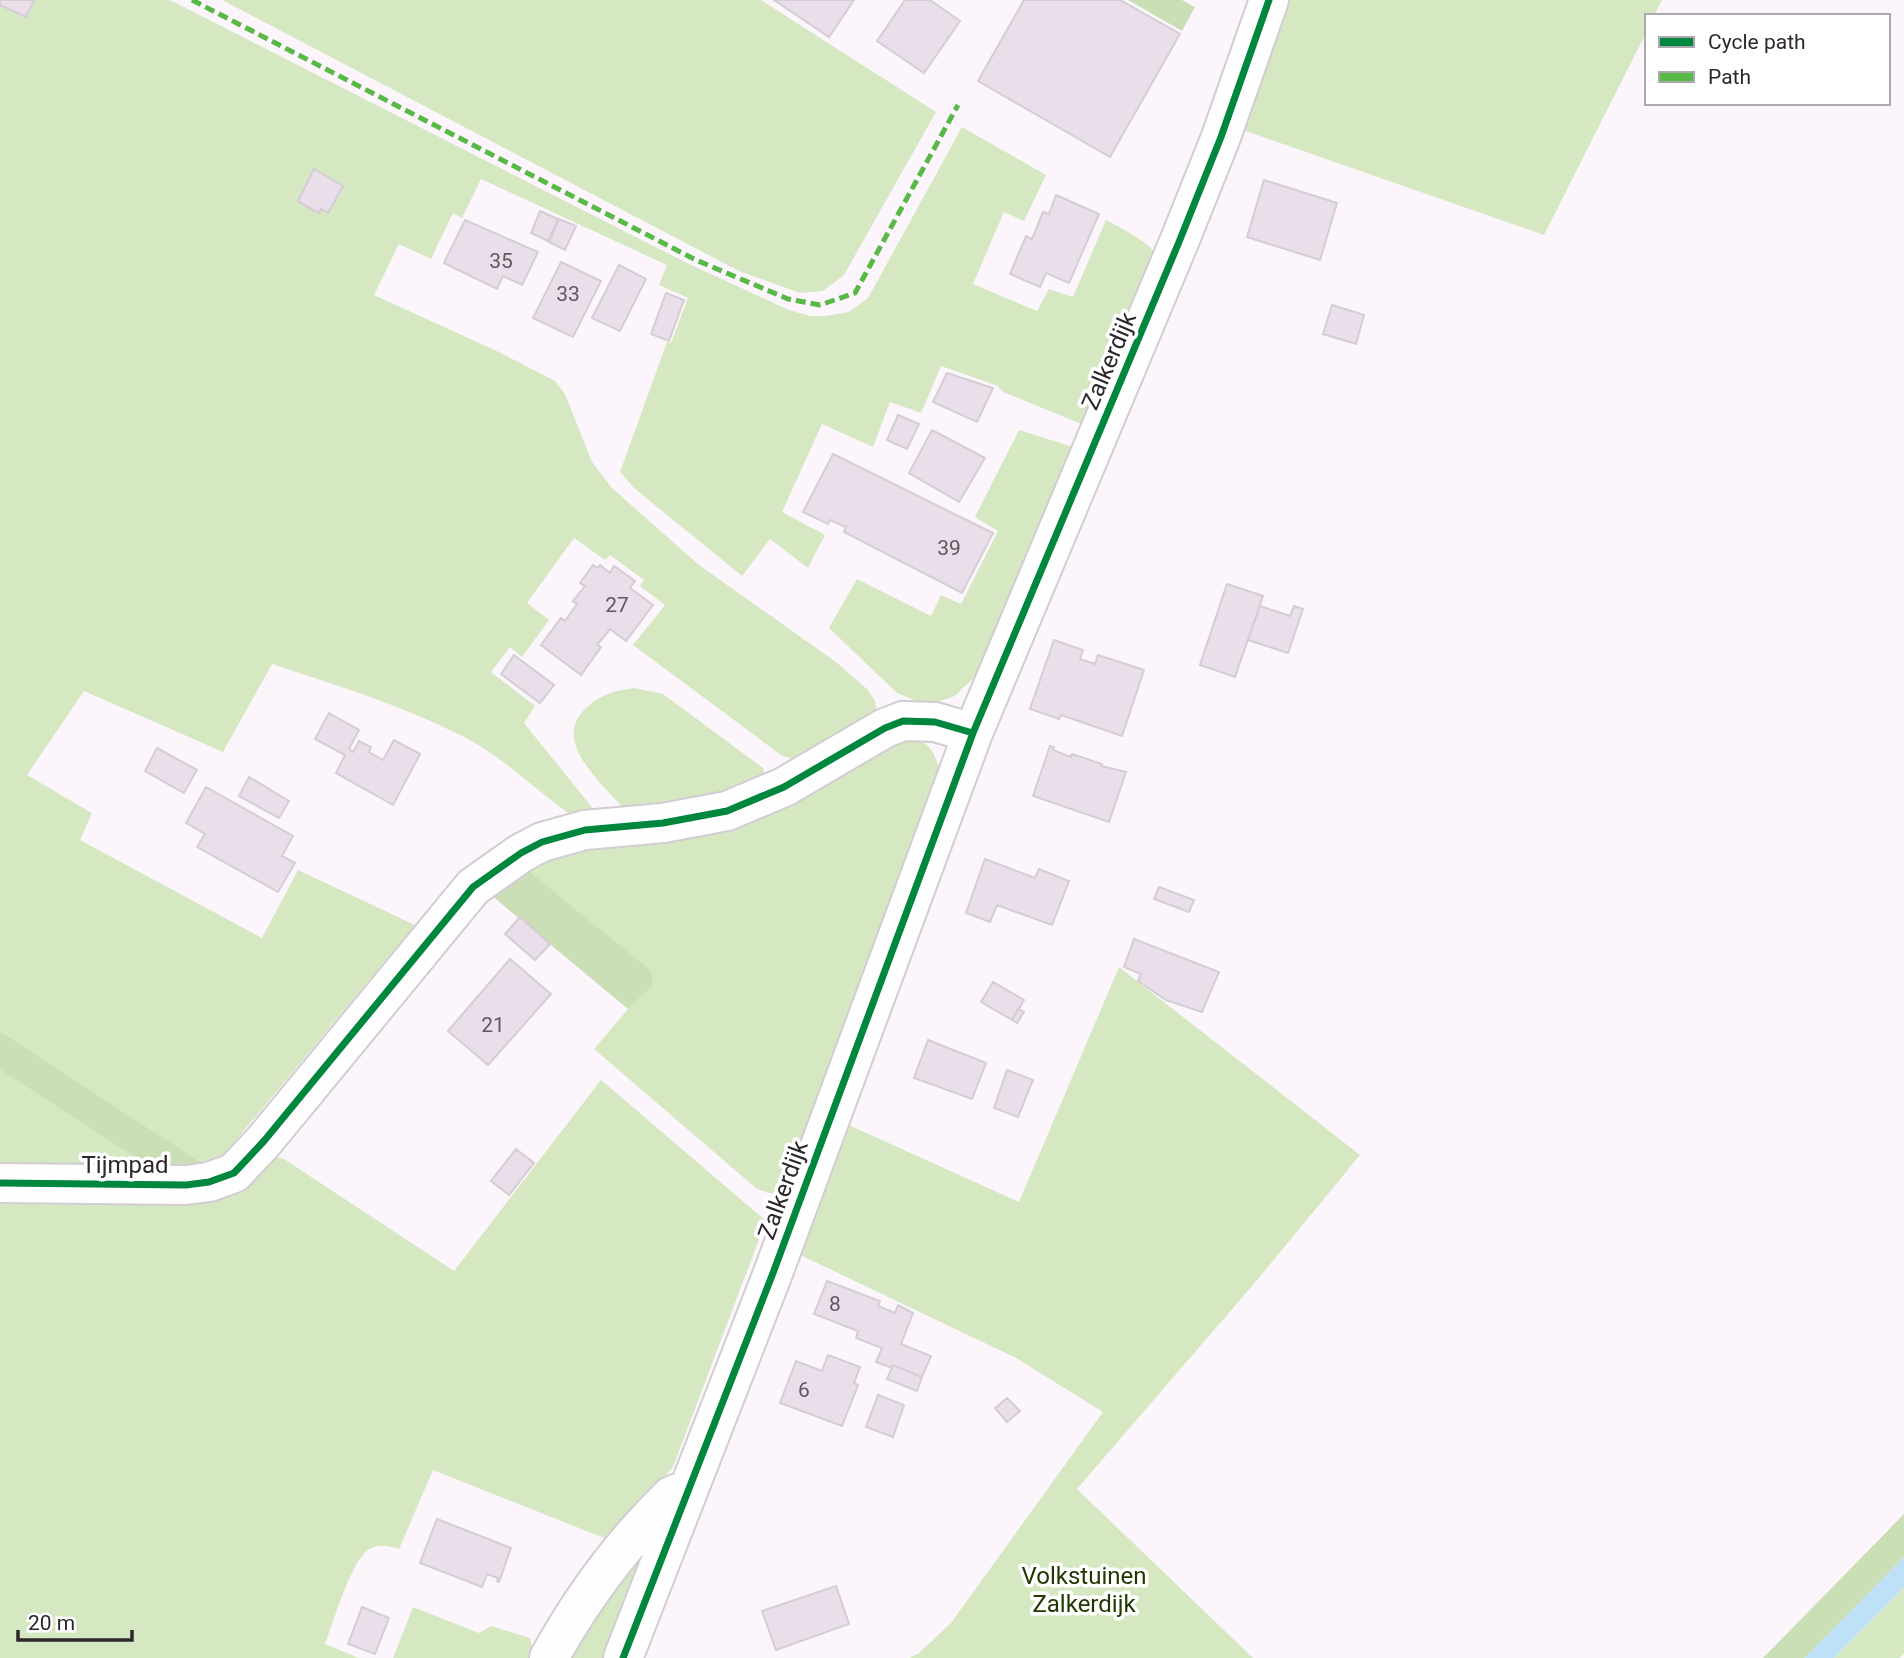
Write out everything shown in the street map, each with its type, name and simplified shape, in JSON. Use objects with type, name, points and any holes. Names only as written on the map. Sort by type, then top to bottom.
[{"type":"street","name":"Zalkerdijk","points":[[623,1658],[773,1273],[973,733],[1179,242],[1221,137],[1269,0]]},
{"type":"street","name":"Tijmpad","points":[[0,1183],[186,1185],[223,1179],[243,1164],[473,887],[521,853],[542,842],[585,830],[663,824],[727,811],[785,787],[885,728],[903,721],[935,722],[973,733]]},
{"type":"street","points":[[550,1658],[596,1583],[636,1531],[671,1496],[687,1493]]},
{"type":"green space","points":[[0,0],[170,0],[687,263],[789,310],[810,316],[849,312],[868,298],[962,127],[1046,175],[1024,221],[1004,212],[973,284],[1037,311],[1049,289],[1073,297],[1106,220],[1141,240],[1158,257],[1089,427],[1003,392],[998,386],[941,366],[921,413],[890,402],[873,447],[822,424],[782,512],[825,535],[808,568],[770,539],[742,576],[634,488],[620,472],[667,342],[671,343],[688,298],[659,285],[667,265],[481,179],[462,218],[453,213],[431,259],[399,244],[374,295],[501,353],[555,381],[565,394],[592,462],[612,488],[699,565],[836,662],[868,690],[875,701],[877,711],[870,724],[802,763],[781,755],[633,645],[665,605],[640,586],[644,580],[610,555],[605,560],[574,538],[527,603],[549,620],[522,657],[510,647],[491,672],[535,706],[524,723],[595,811],[577,819],[493,755],[464,737],[394,706],[272,664],[223,752],[84,691],[27,775],[92,813],[80,840],[262,938],[298,870],[415,925],[217,1163],[205,1165],[0,1031]]},
{"type":"green space","points":[[222,0],[761,0],[936,112],[844,275],[823,291],[800,293],[739,271]]},
{"type":"green space","points":[[1128,0],[1182,0],[1195,7],[1182,31]]},
{"type":"green space","points":[[1283,0],[1662,0],[1655,14],[1645,14],[1645,35],[1544,235],[1240,129]]},
{"type":"green space","points":[[1019,430],[1079,449],[987,665],[955,696],[937,702],[916,701],[897,693],[829,628],[857,579],[931,616],[941,595],[961,604],[998,531],[975,517]]},
{"type":"green space","points":[[635,688],[663,694],[763,768],[766,778],[728,798],[624,809],[584,762],[574,735],[576,722],[590,704],[608,694]]},
{"type":"green space","points":[[894,738],[925,744],[933,753],[940,771],[790,1187],[776,1195],[757,1189],[594,1049],[652,985],[525,868]]},
{"type":"green space","points":[[525,868],[651,971],[653,985],[628,1009],[491,895]]},
{"type":"green space","name":"Volkstuinen Zalkerdijk","points":[[1119,967],[1360,1155],[1258,1279],[1077,1489],[1253,1658],[909,1658],[919,1653],[951,1623],[1103,1412],[1016,1358],[794,1252],[842,1122],[1019,1202]]},
{"type":"green space","points":[[0,1031],[205,1165],[151,1168],[0,1070]]},
{"type":"green space","points":[[0,1070],[151,1168],[0,1167]]},
{"type":"green space","points":[[601,1080],[766,1221],[673,1467],[609,1540],[433,1470],[399,1549],[379,1546],[368,1550],[355,1567],[343,1594],[325,1644],[359,1658],[0,1658],[0,1197],[274,1156],[284,1159],[454,1271]]},
{"type":"green space","points":[[1904,1514],[1904,1557],[1805,1658],[1763,1658]]},
{"type":"green space","points":[[651,1528],[609,1658],[559,1658]]},
{"type":"green space","points":[[1904,1587],[1904,1653],[1900,1658],[1834,1658]]},
{"type":"green space","points":[[413,1607],[479,1633],[491,1626],[530,1638],[533,1658],[393,1658]]},
{"type":"water","points":[[1904,1557],[1904,1587],[1834,1658],[1805,1658]]},
{"type":"building","points":[[0,0],[34,0],[26,17],[0,5]]},
{"type":"building","points":[[774,0],[854,0],[829,37]]},
{"type":"building","points":[[905,0],[930,0],[960,21],[924,73],[877,41]]},
{"type":"building","points":[[1024,0],[1120,0],[1180,34],[1110,157],[978,81]]},
{"type":"building","points":[[314,169],[343,186],[328,213],[321,209],[319,213],[298,201]]},
{"type":"building","points":[[1264,180],[1337,203],[1320,260],[1247,237]]},
{"type":"building","points":[[1056,195],[1099,214],[1069,283],[1046,273],[1040,287],[1010,274],[1026,236],[1032,239],[1043,212],[1049,214]]},
{"type":"building","points":[[540,211],[558,219],[548,241],[531,233]]},
{"type":"building","points":[[559,219],[576,226],[565,250],[549,242]]},
{"type":"building","points":[[465,220],[538,252],[522,285],[503,276],[497,289],[444,263]]},
{"type":"building","points":[[561,262],[601,281],[573,337],[533,318]]},
{"type":"building","points":[[619,265],[646,279],[620,331],[592,318]]},
{"type":"building","points":[[666,293],[684,300],[669,341],[651,334]]},
{"type":"building","points":[[1332,305],[1364,315],[1356,344],[1323,334]]},
{"type":"building","points":[[947,373],[993,388],[977,422],[933,402]]},
{"type":"building","points":[[898,415],[919,424],[907,449],[887,440]]},
{"type":"building","points":[[932,430],[985,458],[959,502],[909,473]]},
{"type":"building","points":[[833,454],[993,533],[962,593],[844,532],[846,527],[830,520],[828,524],[803,512]]},
{"type":"building","points":[[593,565],[598,568],[600,565],[610,573],[614,566],[635,581],[630,588],[653,605],[626,641],[610,629],[597,645],[601,647],[581,675],[541,645],[561,618],[565,621],[577,604],[573,601],[585,586],[580,583]]},
{"type":"building","points":[[1227,584],[1263,596],[1235,677],[1200,665]]},
{"type":"building","points":[[1260,606],[1290,616],[1294,606],[1303,609],[1288,653],[1248,640]]},
{"type":"building","points":[[1054,640],[1083,650],[1080,659],[1095,664],[1098,655],[1144,670],[1122,736],[1061,715],[1059,719],[1030,709]]},
{"type":"building","points":[[514,655],[554,685],[540,703],[501,674]]},
{"type":"building","points":[[329,713],[359,730],[349,749],[353,752],[359,741],[371,747],[369,752],[383,760],[394,740],[420,754],[393,805],[336,773],[345,755],[315,739]]},
{"type":"building","points":[[1050,746],[1054,747],[1053,750],[1071,757],[1072,754],[1102,764],[1101,766],[1126,772],[1109,822],[1033,796]]},
{"type":"building","points":[[157,748],[197,770],[184,793],[145,771]]},
{"type":"building","points":[[249,777],[289,801],[279,818],[239,796]]},
{"type":"building","points":[[206,787],[293,836],[282,856],[295,863],[278,892],[197,847],[205,834],[186,823]]},
{"type":"building","points":[[985,859],[1035,878],[1039,869],[1069,881],[1052,925],[997,905],[990,922],[966,913]]},
{"type":"building","points":[[1159,887],[1194,900],[1189,912],[1154,899]]},
{"type":"building","points":[[520,917],[550,944],[535,960],[505,934]]},
{"type":"building","points":[[1134,939],[1219,972],[1202,1012],[1166,1000],[1138,981],[1141,974],[1124,967]]},
{"type":"building","points":[[510,959],[551,994],[488,1065],[448,1031]]},
{"type":"building","points":[[993,982],[1024,1000],[1012,1020],[981,1002]]},
{"type":"building","points":[[1018,1009],[1024,1012],[1017,1023],[1012,1020]]},
{"type":"building","points":[[928,1040],[986,1063],[972,1099],[914,1078]]},
{"type":"building","points":[[1007,1070],[1033,1080],[1018,1117],[994,1108]]},
{"type":"building","points":[[516,1149],[534,1163],[509,1195],[491,1181]]},
{"type":"building","points":[[827,1281],[880,1301],[878,1306],[895,1313],[898,1305],[913,1313],[901,1344],[931,1356],[922,1377],[893,1365],[892,1368],[876,1362],[882,1348],[856,1338],[858,1331],[814,1314]]},
{"type":"building","points":[[828,1355],[860,1367],[854,1383],[858,1385],[842,1426],[780,1403],[796,1361],[822,1371]]},
{"type":"building","points":[[893,1365],[922,1377],[917,1391],[887,1379]]},
{"type":"building","points":[[878,1395],[904,1405],[893,1437],[866,1427]]},
{"type":"building","points":[[1007,1398],[1020,1411],[1007,1422],[995,1408]]},
{"type":"building","points":[[437,1519],[511,1548],[499,1582],[498,1578],[487,1574],[482,1587],[420,1563]]},
{"type":"building","points":[[836,1586],[849,1624],[776,1650],[762,1611]]},
{"type":"building","points":[[362,1607],[389,1618],[375,1654],[348,1644]]},
{"type":"marked path","points":[[192,0],[696,260],[788,299],[820,305],[855,293],[958,105]]},
{"type":"cycle path","points":[[623,1658],[773,1273],[973,733],[1179,242],[1221,137],[1269,0]]},
{"type":"cycle path","points":[[0,1183],[186,1185],[209,1182],[234,1173],[264,1141],[473,887],[521,853],[542,842],[585,830],[663,823],[727,811],[784,787],[885,728],[903,721],[935,722],[973,733]]}]
